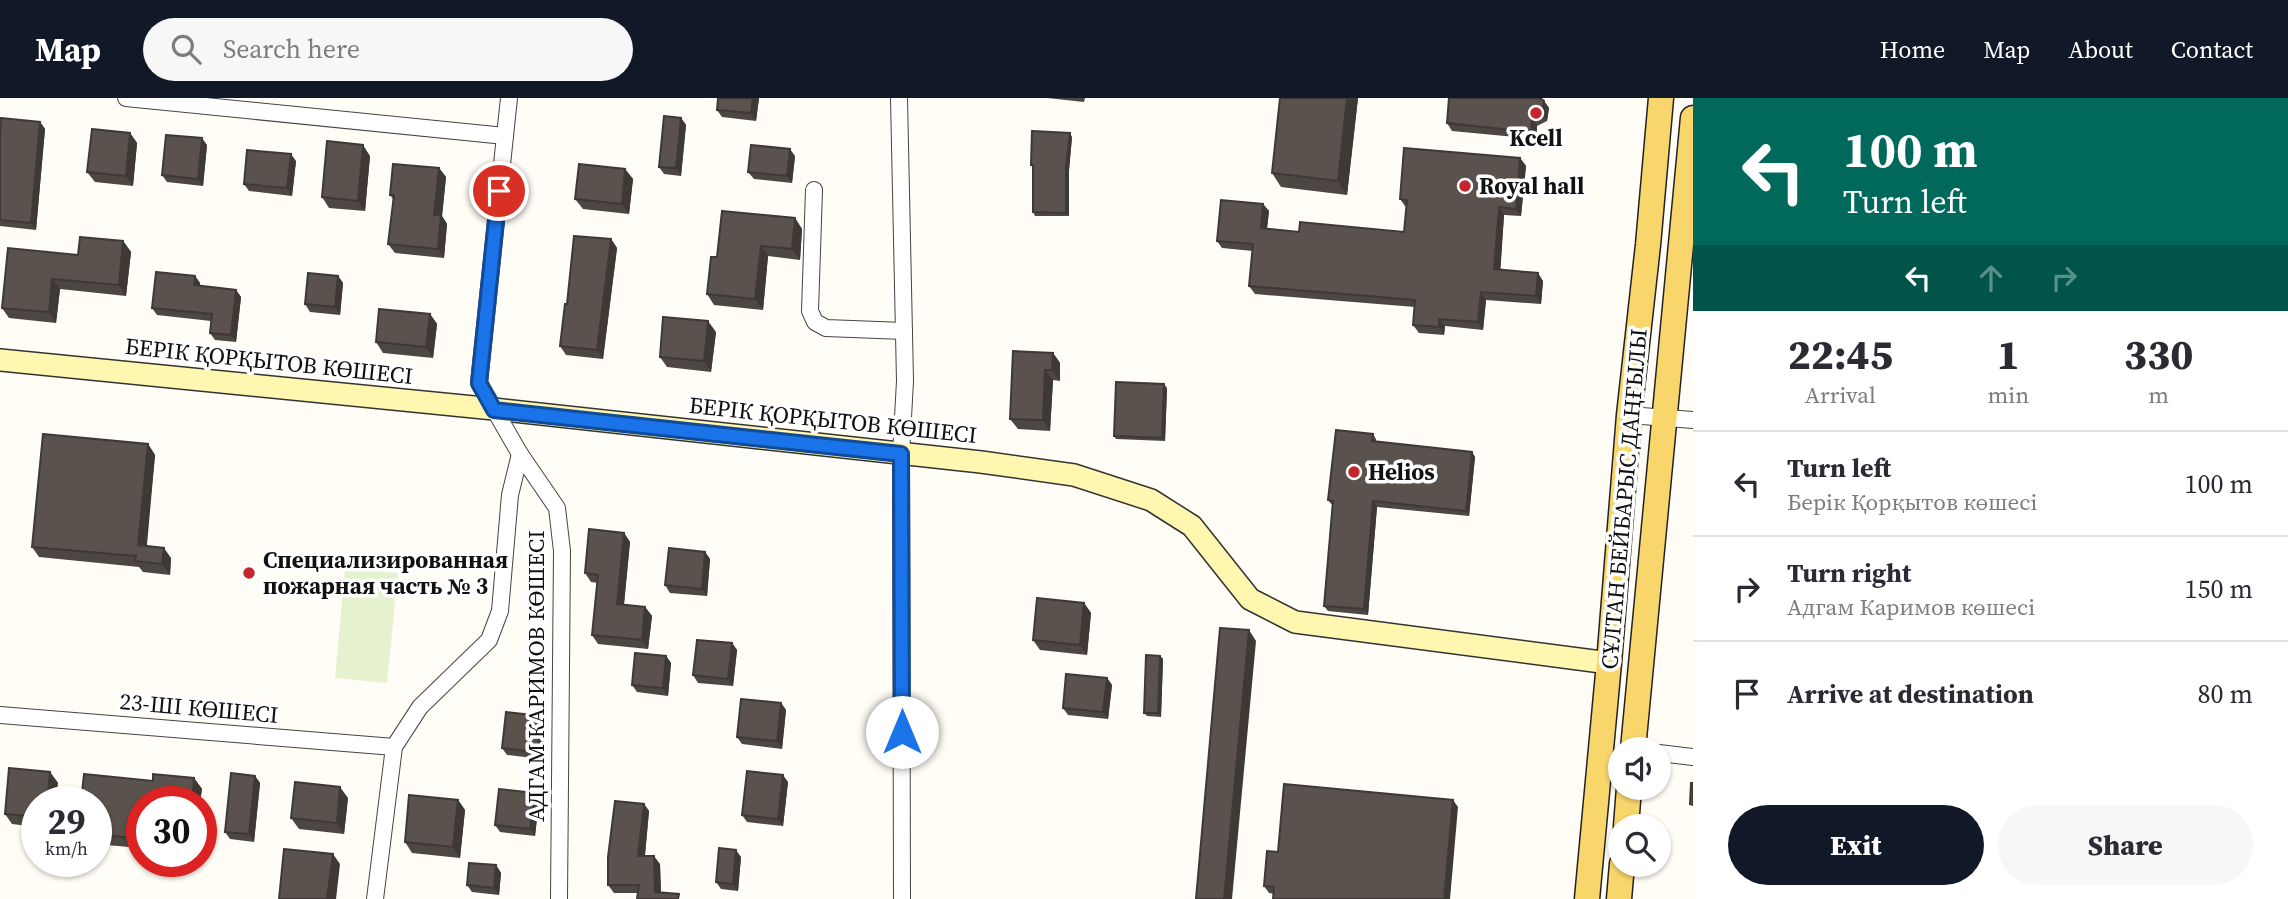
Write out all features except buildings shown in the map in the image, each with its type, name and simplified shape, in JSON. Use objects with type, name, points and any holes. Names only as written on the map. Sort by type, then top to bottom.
[{"type":"main road","name":"СҰЛТАН БЕЙБАРЫС ДАҢҒЫЛЫ","points":[[1587,899],[1629,415],[1661,98]]},
{"type":"main road","name":"СҰЛТАН БЕЙБАРЫС ДАҢҒЫЛЫ","points":[[1634,737],[1693,118]]},
{"type":"main road","points":[[1619,899],[1621,877]]},
{"type":"street","points":[[126,98],[505,136]]},
{"type":"street","name":"АДГАМ КАРИМОВ КӨШЕСІ","points":[[509,98],[479,383],[520,454],[557,508],[562,551],[559,899]]},
{"type":"street","points":[[899,98],[905,381],[901,454],[902,899]]},
{"type":"street","points":[[814,191],[810,311],[815,322],[826,328],[904,331]]},
{"type":"street","name":"БЕРІК ҚОРҚЫТОВ КӨШЕСІ","points":[[0,360],[494,410],[1074,475],[1151,500],[1192,526],[1250,598],[1295,622],[1609,663]]},
{"type":"street","points":[[1629,415],[1693,420]]},
{"type":"street","points":[[375,899],[394,747],[420,707],[489,640],[500,611],[510,495],[520,454]]},
{"type":"street","name":"23-ШI КӨШЕСI","points":[[0,715],[394,747]]},
{"type":"street","points":[[1671,754],[1693,757]]},
{"type":"green space","points":[[345,568],[398,573],[387,683],[335,678]]},
{"type":"place","name":"Kcell","points":[[1536,113]]},
{"type":"place","name":"Royal hall","points":[[1465,186]]},
{"type":"place","name":"Helios","points":[[1354,472]]},
{"type":"place","name":"Специализированная пожарная часть № 3","points":[[249,573]]},
{"type":"route","points":[[499,191],[479,383],[494,410],[901,454],[902,732]]}]
